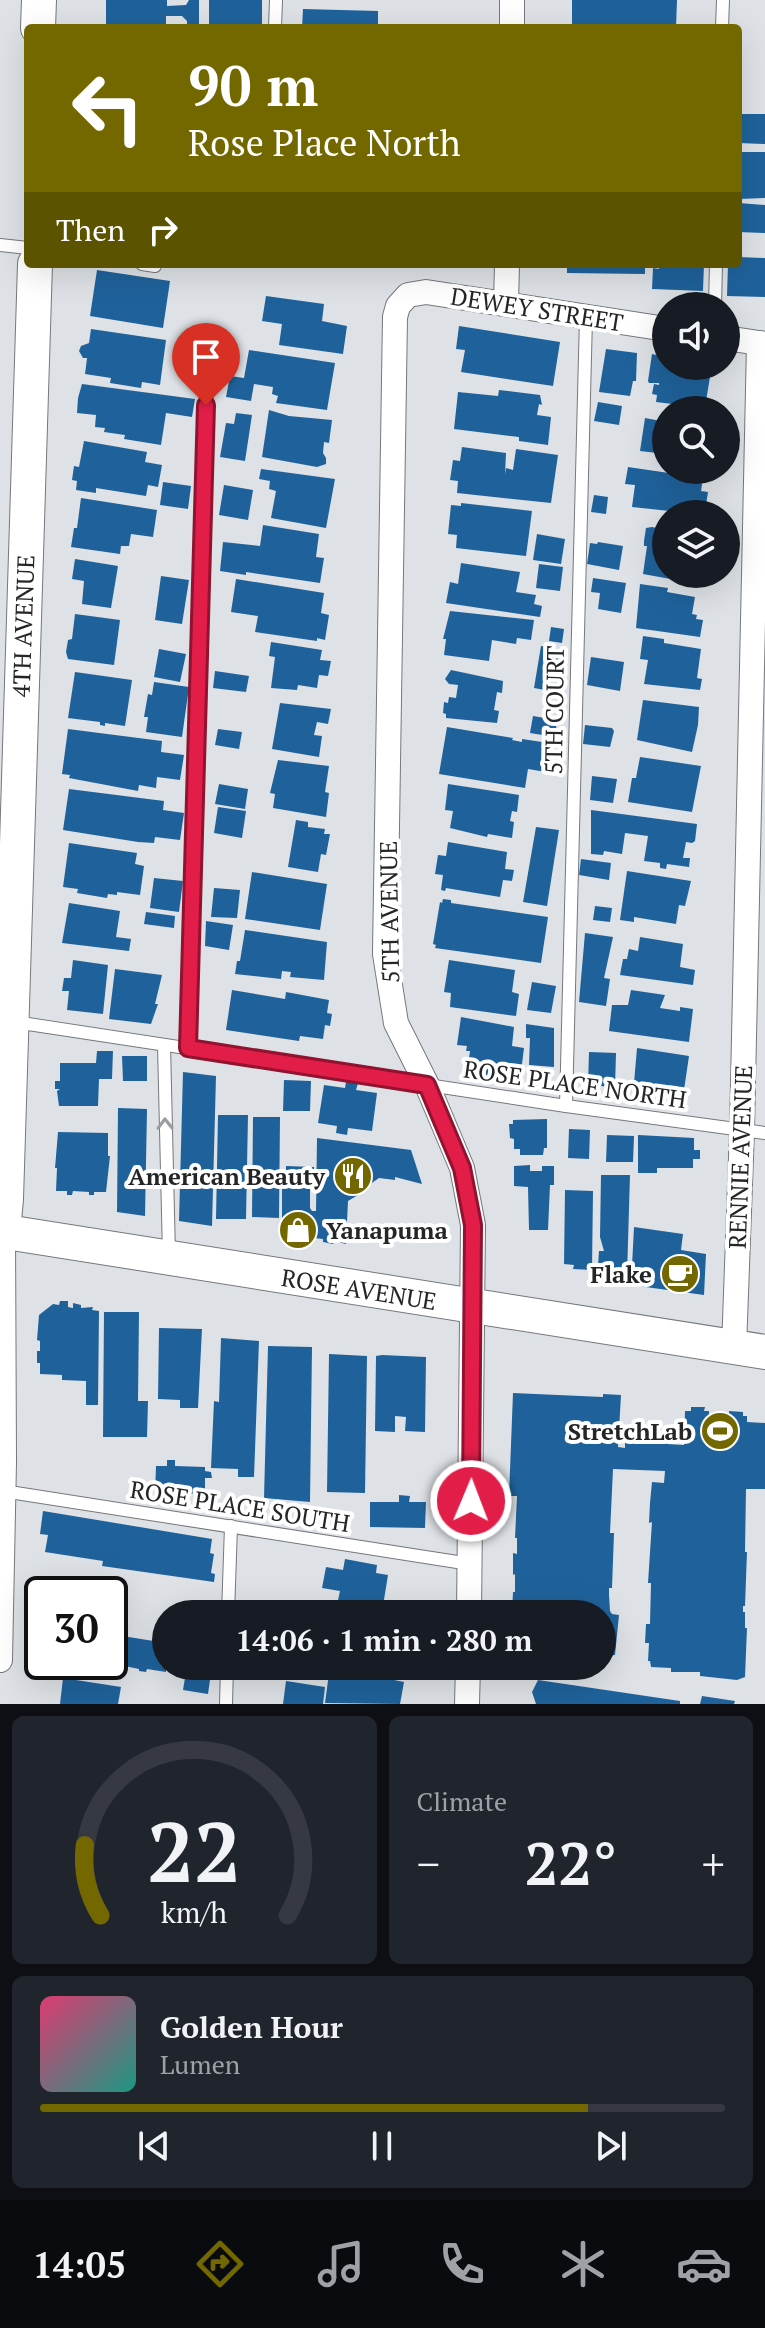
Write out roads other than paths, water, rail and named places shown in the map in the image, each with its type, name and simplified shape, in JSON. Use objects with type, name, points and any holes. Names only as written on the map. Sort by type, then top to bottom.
[{"type":"street","points":[[38,24],[39,0]]},
{"type":"street","points":[[512,0],[512,24]]},
{"type":"street","name":"4TH AVENUE","points":[[0,1660],[6,1020],[35,268]]},
{"type":"street","points":[[506,304],[507,268]]},
{"type":"street","name":"DEWEY STREET","points":[[408,295],[426,292],[652,327]]},
{"type":"street","name":"5TH AVENUE","points":[[408,295],[398,306],[395,317],[385,954],[396,1023],[427,1085],[462,1168],[473,1225],[469,1600]]},
{"type":"street","points":[[740,340],[762,343]]},
{"type":"street","name":"RENNIE AVENUE","points":[[749,1350],[762,343]]},
{"type":"street","name":"ROSE AVENUE","points":[[2,1231],[749,1350]]},
{"type":"street","points":[[467,1704],[468,1680]]},
{"type":"lane","points":[[275,24],[276,0]]},
{"type":"lane","points":[[722,24],[723,0]]},
{"type":"lane","points":[[0,245],[24,248]]},
{"type":"lane","points":[[715,292],[716,268]]},
{"type":"lane","name":"5TH COURT","points":[[566,1106],[586,317]]},
{"type":"lane","points":[[188,1048],[208,344]]},
{"type":"lane","name":"ROSE PLACE NORTH","points":[[6,1020],[566,1106],[754,1131]]},
{"type":"lane","points":[[164,1045],[169,1258]]},
{"type":"lane","name":"ROSE PLACE SOUTH","points":[[3,1491],[470,1564]]},
{"type":"lane","points":[[228,1600],[231,1526]]},
{"type":"lane","points":[[226,1704],[227,1680]]},
{"type":"place","name":"American Beauty","points":[[353,1176]]},
{"type":"place","name":"Yanapuma","points":[[298,1230]]},
{"type":"place","name":"Flake","points":[[680,1274]]},
{"type":"place","name":"StretchLab","points":[[720,1431]]}]
